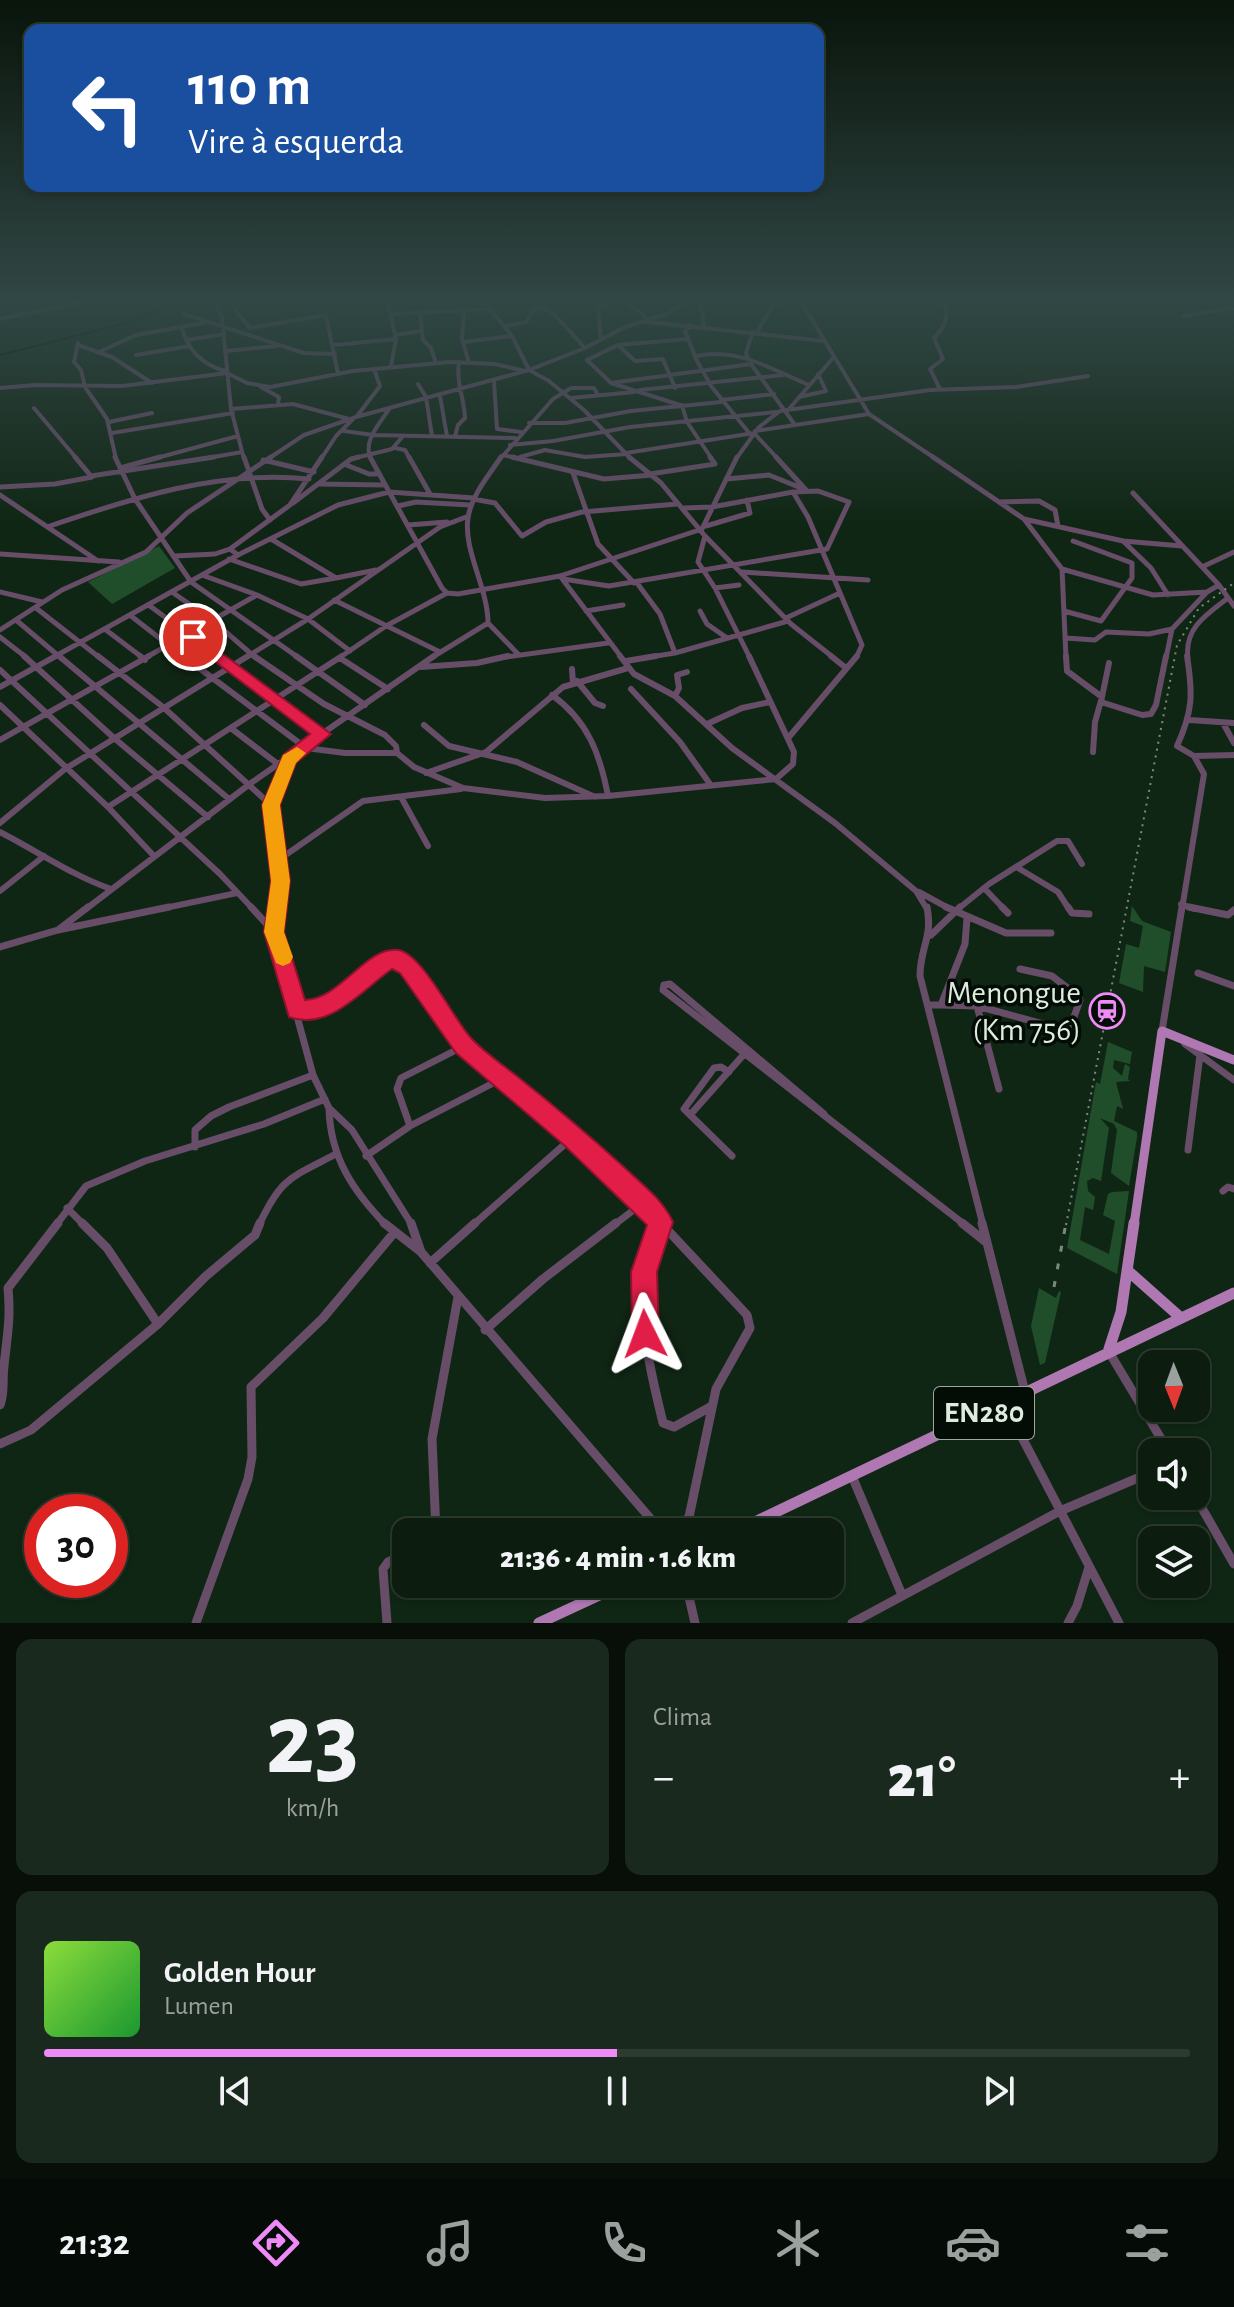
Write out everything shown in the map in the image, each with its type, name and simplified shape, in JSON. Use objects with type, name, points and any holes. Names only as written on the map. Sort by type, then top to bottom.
[{"type":"main road","points":[[1108,1351],[1115,1338],[1127,1270],[1162,1031],[1234,1060]]},
{"type":"main road","points":[[1127,1270],[1180,1317]]},
{"type":"main road","name":"EN280","points":[[764,1518],[1234,1293]]},
{"type":"main road","points":[[539,1623],[593,1598]]},
{"type":"street","points":[[82,376],[85,387],[109,422],[120,468],[135,499],[191,582],[365,705]]},
{"type":"street","points":[[137,376],[156,384]]},
{"type":"street","points":[[0,388],[156,384],[210,376]]},
{"type":"street","points":[[228,376],[232,411],[242,452],[260,508],[270,520]]},
{"type":"street","points":[[233,376],[279,397],[278,404]]},
{"type":"street","points":[[259,387],[288,385],[330,376]]},
{"type":"street","points":[[290,505],[315,472],[336,436],[344,431],[380,386],[376,376]]},
{"type":"street","points":[[455,436],[458,425],[465,418],[464,401],[458,391],[459,376]]},
{"type":"street","points":[[250,474],[263,460],[304,435],[353,418],[510,376]]},
{"type":"street","points":[[537,376],[571,398],[603,432],[651,474],[703,528],[705,536],[787,620],[846,668]]},
{"type":"street","points":[[596,376],[595,389],[598,395]]},
{"type":"street","points":[[603,376],[611,383],[681,405]]},
{"type":"street","points":[[611,383],[655,376]]},
{"type":"street","points":[[672,376],[675,388]]},
{"type":"street","points":[[705,376],[734,418],[753,433],[806,490]]},
{"type":"street","points":[[571,398],[778,376]]},
{"type":"street","points":[[785,376],[809,385]]},
{"type":"street","points":[[703,528],[740,452],[753,433],[799,397],[817,376]]},
{"type":"street","points":[[799,397],[826,391],[819,376]]},
{"type":"street","points":[[844,376],[869,414],[1024,519],[1062,569],[1068,674],[1102,700],[1142,715],[1151,714],[1156,705],[1172,629],[1207,592],[1219,585]]},
{"type":"street","points":[[933,376],[940,389]]},
{"type":"street","points":[[510,445],[940,389],[1016,387],[1088,376]]},
{"type":"street","points":[[762,378],[795,425]]},
{"type":"street","points":[[494,381],[497,429],[521,432]]},
{"type":"street","points":[[418,384],[426,399],[432,436]]},
{"type":"street","points":[[518,654],[488,623],[484,589],[466,517],[474,498],[515,438],[529,423],[563,391],[595,389]]},
{"type":"street","points":[[529,423],[593,420],[774,394]]},
{"type":"street","points":[[440,396],[447,436]]},
{"type":"street","points":[[112,433],[278,404],[305,406],[353,418]]},
{"type":"street","points":[[503,455],[614,480],[715,464],[687,422],[681,405]]},
{"type":"street","points":[[34,408],[90,475],[96,476]]},
{"type":"street","points":[[390,408],[369,440],[368,453],[447,593]]},
{"type":"street","points":[[109,422],[152,413]]},
{"type":"street","points":[[520,458],[545,450],[585,457],[626,453],[869,414]]},
{"type":"street","points":[[344,431],[373,435],[515,438]]},
{"type":"street","points":[[120,468],[238,436]]},
{"type":"street","points":[[395,448],[403,436]]},
{"type":"street","points":[[175,556],[215,554],[230,549],[344,464],[368,453],[395,448],[405,450],[430,494]]},
{"type":"street","points":[[0,487],[55,484],[242,452]]},
{"type":"street","points":[[263,460],[315,472]]},
{"type":"street","points":[[344,464],[369,474],[378,474]]},
{"type":"street","points":[[573,473],[590,530],[608,559],[635,583],[660,614],[675,653]]},
{"type":"street","points":[[47,527],[135,499],[250,474],[309,479]]},
{"type":"street","points":[[562,578],[607,586],[821,551],[828,547],[850,503],[769,475],[726,479]]},
{"type":"street","points":[[0,630],[62,590],[146,552],[187,513],[241,477]]},
{"type":"street","points":[[319,484],[385,485]]},
{"type":"street","points":[[684,508],[712,507],[806,490]]},
{"type":"street","points":[[0,687],[150,606],[229,559],[338,505],[389,492],[474,498],[495,503],[522,536],[548,522],[585,511],[620,505],[638,508],[677,504]]},
{"type":"street","points":[[789,737],[859,654],[862,645],[808,517],[793,492]]},
{"type":"street","points":[[1133,493],[1219,585],[1234,606]]},
{"type":"street","points":[[0,495],[113,567]]},
{"type":"street","points":[[108,807],[258,713],[386,626],[447,593],[458,594],[562,578],[608,559],[750,513],[747,500]]},
{"type":"street","points":[[398,506],[413,502],[470,505]]},
{"type":"street","points":[[999,502],[1048,504],[1055,510],[1058,526]]},
{"type":"street","points":[[408,525],[451,522],[466,517]]},
{"type":"street","points":[[1024,519],[1123,541],[1182,546]]},
{"type":"street","points":[[0,823],[65,769],[308,619],[451,522]]},
{"type":"street","points":[[131,616],[294,742],[306,748],[356,754],[397,753],[426,773],[463,788],[545,798],[596,797],[776,779],[795,762],[789,737],[715,588],[697,559],[705,536]]},
{"type":"street","points":[[271,539],[336,578]]},
{"type":"street","points":[[1064,611],[1101,621],[1132,578],[1132,563],[1073,541]]},
{"type":"street","points":[[1123,541],[1151,568],[1168,595]]},
{"type":"street","points":[[230,549],[238,555]]},
{"type":"street","points":[[1202,567],[1234,552]]},
{"type":"street","points":[[0,554],[123,562]]},
{"type":"street","points":[[229,559],[301,584],[381,569]]},
{"type":"street","points":[[1062,569],[1153,595],[1207,592]]},
{"type":"street","points":[[742,572],[868,580]]},
{"type":"street","points":[[202,575],[257,595],[308,619],[350,651]]},
{"type":"street","points":[[562,578],[634,674],[675,696],[732,748],[835,823],[916,891],[967,918],[1011,934],[1051,933]]},
{"type":"street","points":[[715,588],[739,585]]},
{"type":"street","points":[[1162,1031],[1204,774],[1194,756],[1177,746],[1190,720],[1192,691],[1186,654],[1188,632],[1234,585]]},
{"type":"street","points":[[0,592],[42,602]]},
{"type":"street","points":[[172,592],[212,620],[249,653],[348,718],[385,735],[396,746],[397,753]]},
{"type":"street","points":[[426,773],[486,752],[552,695],[575,682],[627,664],[738,636],[787,620],[840,593]]},
{"type":"street","points":[[0,740],[257,595]]},
{"type":"street","points":[[334,600],[440,652]]},
{"type":"street","points":[[586,611],[623,605]]},
{"type":"street","points":[[150,606],[322,734]]},
{"type":"street","points":[[36,608],[163,707],[251,783],[271,805]]},
{"type":"street","points":[[700,611],[707,624],[727,638]]},
{"type":"street","points":[[16,620],[229,799]]},
{"type":"street","points":[[58,930],[251,783],[306,748],[440,652],[488,623]]},
{"type":"street","points":[[1065,638],[1095,640],[1106,632],[1149,634],[1172,629]]},
{"type":"street","points":[[106,630],[145,660]]},
{"type":"street","points":[[0,637],[208,817]]},
{"type":"street","points":[[421,667],[477,663],[518,654],[608,643]]},
{"type":"street","points":[[340,658],[388,689]]},
{"type":"street","points":[[1093,752],[1095,722],[1109,663]]},
{"type":"street","points":[[572,669],[575,682],[595,703],[603,706]]},
{"type":"street","points":[[0,670],[133,792],[274,932]]},
{"type":"street","points":[[675,696],[679,688],[677,675],[687,672]]},
{"type":"street","points":[[631,689],[680,742],[710,784]]},
{"type":"street","points":[[552,695],[577,712],[584,723],[600,762],[608,796]]},
{"type":"street","points":[[707,724],[742,708],[770,702]]},
{"type":"street","points":[[0,705],[108,807],[153,855]]},
{"type":"street","points":[[1190,720],[1234,723]]},
{"type":"street","points":[[1223,723],[1234,743]]},
{"type":"street","points":[[424,725],[449,746],[486,752],[517,762],[596,797]]},
{"type":"street","points":[[232,729],[279,765]]},
{"type":"street","points":[[1194,756],[1234,755]]},
{"type":"street","points":[[289,759],[271,805],[280,897],[274,932],[313,1075],[327,1104],[352,1130],[411,1222],[421,1252]]},
{"type":"street","points":[[277,861],[359,803],[371,798],[463,788]]},
{"type":"street","points":[[401,797],[428,846]]},
{"type":"street","points":[[0,832],[66,866],[79,878],[111,889]]},
{"type":"street","points":[[931,935],[944,927],[955,912],[984,888],[1059,840],[1068,841],[1082,864]]},
{"type":"street","points":[[0,891],[44,856]]},
{"type":"street","points":[[1018,868],[1058,892],[1072,913],[1089,914]]},
{"type":"street","points":[[984,888],[1008,913]]},
{"type":"street","points":[[916,891],[927,907],[931,935],[920,967],[928,1005],[1025,1393]]},
{"type":"street","points":[[0,947],[58,930],[237,893]]},
{"type":"street","points":[[1181,904],[1211,914],[1228,915],[1234,910]]},
{"type":"street","points":[[941,1005],[965,944],[967,918]]},
{"type":"street","points":[[297,1010],[312,1010],[335,1003],[382,964],[393,958],[399,959],[423,984],[464,1046],[573,1137],[644,1202],[749,1320],[748,1332],[722,1376],[712,1406],[687,1518]]},
{"type":"street","points":[[928,1005],[977,1006],[1071,1030],[1080,1000],[1078,996],[1052,976],[1020,969]]},
{"type":"street","points":[[1198,973],[1234,986]]},
{"type":"street","points":[[747,1052],[663,990],[664,985],[670,984],[814,1110],[824,1114],[987,1243]]},
{"type":"street","points":[[977,1006],[999,1089]]},
{"type":"street","points":[[1177,1038],[1234,1080]]},
{"type":"street","points":[[410,1126],[397,1089],[398,1081],[464,1046]]},
{"type":"street","points":[[732,1156],[684,1109],[714,1068],[721,1067],[729,1072],[747,1052]]},
{"type":"street","points":[[1188,1150],[1200,1055]]},
{"type":"street","points":[[195,1147],[195,1130],[211,1116],[313,1075]]},
{"type":"street","points":[[366,1156],[410,1126],[501,1079]]},
{"type":"street","points":[[0,1405],[4,1395],[3,1370],[11,1321],[4,1293],[86,1186],[145,1161],[327,1104]]},
{"type":"street","points":[[327,1104],[327,1130],[334,1155],[369,1206],[393,1234],[421,1252],[650,1518]]},
{"type":"street","points":[[430,1263],[573,1137]]},
{"type":"street","points":[[0,1444],[31,1430],[158,1324],[206,1276],[255,1235],[278,1186],[334,1155]]},
{"type":"street","points":[[1223,1191],[1228,1187],[1234,1189]]},
{"type":"street","points":[[485,1330],[561,1264],[644,1202]]},
{"type":"street","points":[[67,1208],[107,1248],[158,1324]]},
{"type":"street","points":[[660,1222],[646,1260],[643,1312],[648,1357],[663,1423],[674,1427],[712,1406]]},
{"type":"street","points":[[196,1623],[248,1479],[252,1457],[251,1387],[272,1363],[294,1347],[340,1302],[393,1234]]},
{"type":"street","points":[[435,1518],[432,1439],[458,1297]]},
{"type":"street","points":[[1108,1351],[1161,1438]]},
{"type":"street","points":[[1004,1403],[1119,1623]]},
{"type":"street","points":[[852,1476],[902,1595]]},
{"type":"street","points":[[852,1623],[867,1619],[902,1595],[1060,1511],[1138,1478]]},
{"type":"street","points":[[1203,1510],[1234,1564]]},
{"type":"street","points":[[387,1623],[383,1569],[392,1560]]},
{"type":"street","points":[[1068,1623],[1090,1567]]},
{"type":"street","points":[[689,1598],[695,1623]]},
{"type":"green space","points":[[159,546],[175,568],[112,604],[88,582]]},
{"type":"green space","points":[[1132,906],[1142,921],[1171,932],[1165,972],[1144,966],[1143,992],[1119,983],[1126,944],[1139,948],[1143,926],[1130,921]]},
{"type":"green space","points":[[1108,1042],[1132,1052],[1130,1064],[1114,1060],[1113,1068],[1122,1076],[1125,1064],[1130,1067],[1130,1081],[1116,1082],[1123,1109],[1117,1106],[1114,1121],[1137,1132],[1137,1137],[1129,1186],[1111,1173],[1117,1130],[1114,1124],[1100,1118],[1109,1128],[1101,1181],[1093,1178],[1087,1181],[1088,1191],[1095,1197],[1093,1210],[1085,1207],[1080,1240],[1109,1254],[1115,1221],[1103,1215],[1108,1194],[1129,1191],[1117,1274],[1067,1248],[1096,1082],[1100,1084]]},
{"type":"green space","points":[[1039,1288],[1056,1298],[1061,1292],[1045,1363],[1040,1365],[1031,1326]]},
{"type":"railway","points":[[1066,1225],[1177,645],[1199,608],[1234,583]]},
{"type":"railway","points":[[1054,1287],[1066,1223]]},
{"type":"slow traffic","points":[[283,957],[274,932],[280,881],[271,805],[289,759],[297,753]]},
{"type":"place","name":"Menongue (Km 756)","points":[[1107,1011]]},
{"type":"route","points":[[193,637],[322,734],[289,759],[271,805],[280,881],[274,932],[297,1010],[312,1010],[335,1003],[356,982],[393,958],[408,966],[464,1046],[573,1137],[644,1202],[660,1222],[644,1272],[645,1334]]}]
